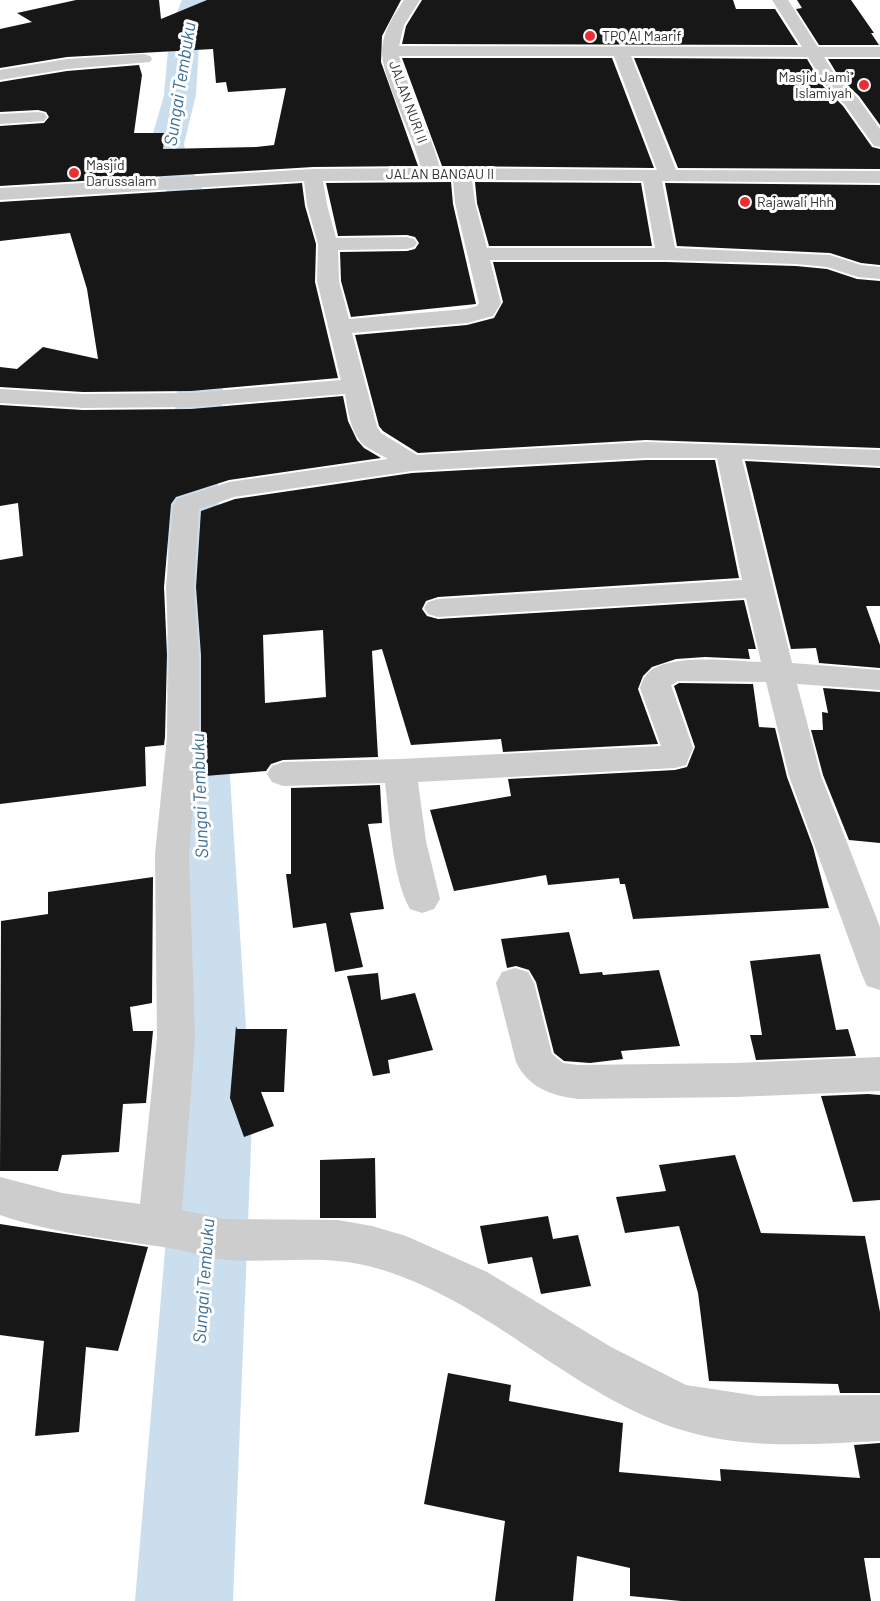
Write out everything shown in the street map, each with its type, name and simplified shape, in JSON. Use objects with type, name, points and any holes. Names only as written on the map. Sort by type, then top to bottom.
[{"type":"street","name":"JALAN NURI II","points":[[412,0],[396,25],[390,51],[397,79],[426,150],[432,174]]},
{"type":"street","points":[[780,0],[831,81],[851,101],[880,142]]},
{"type":"street","points":[[390,51],[880,52]]},
{"type":"street","points":[[621,52],[660,175],[666,254]]},
{"type":"street","points":[[0,75],[67,64],[144,59]]},
{"type":"street","points":[[0,119],[38,117]]},
{"type":"street","points":[[339,327],[467,316],[484,311],[490,303],[465,203],[462,174]]},
{"type":"street","points":[[314,175],[317,205],[328,243],[328,281],[365,428],[371,438],[412,463]]},
{"type":"street","name":"JALAN BANGAU II","points":[[0,194],[314,175],[880,177]]},
{"type":"street","points":[[328,243],[408,243]]},
{"type":"street","points":[[478,254],[666,254],[825,260],[858,271],[880,273]]},
{"type":"street","points":[[0,396],[83,401],[197,399],[353,386]]},
{"type":"street","points":[[165,1227],[176,1038],[172,854],[183,737],[184,655],[181,560],[186,505],[205,497],[412,463],[646,450],[728,451],[880,458]]},
{"type":"street","points":[[728,451],[758,588],[805,776],[880,975]]},
{"type":"street","points":[[438,608],[758,588]]},
{"type":"street","points":[[283,774],[400,771],[675,757],[677,748],[655,688],[660,678],[677,671],[779,672],[880,680]]},
{"type":"street","points":[[400,771],[409,842],[422,899]]},
{"type":"street","points":[[515,983],[536,1062],[543,1072],[557,1079],[578,1082],[713,1080],[880,1074]]},
{"type":"street","points":[[0,1196],[61,1212],[165,1227],[230,1240],[332,1239],[371,1245],[411,1257],[466,1284],[595,1364],[683,1407],[728,1419],[777,1422],[880,1418]]},
{"type":"building","points":[[76,0],[159,0],[161,19],[207,0],[401,0],[382,36],[381,62],[418,166],[313,167],[0,186],[0,126],[44,123],[49,117],[46,112],[38,110],[0,112],[0,82],[67,71],[139,65],[142,75],[134,133],[165,133],[163,149],[274,145],[286,88],[228,92],[226,82],[216,83],[213,49],[67,57],[0,68],[0,29],[32,22],[17,13]]},
{"type":"building","points":[[422,0],[733,0],[736,9],[775,9],[798,45],[402,44],[406,26]]},
{"type":"building","points":[[797,0],[851,0],[874,33],[871,33],[879,45],[819,45],[796,9],[802,8]]},
{"type":"building","points":[[402,58],[612,58],[654,168],[442,166]]},
{"type":"building","points":[[634,58],[807,59],[823,86],[843,106],[872,147],[880,149],[880,169],[678,168]]},
{"type":"building","points":[[828,59],[880,59],[880,125],[859,96],[839,77]]},
{"type":"building","points":[[451,182],[453,204],[476,304],[351,317],[341,281],[340,252],[407,251],[415,249],[419,243],[415,237],[407,235],[338,236],[326,183]]},
{"type":"building","points":[[475,182],[641,183],[652,246],[489,246],[477,203]]},
{"type":"building","points":[[302,183],[305,206],[316,244],[315,282],[338,378],[191,391],[83,392],[0,387],[0,367],[17,369],[43,347],[98,359],[87,289],[70,233],[0,241],[0,202]]},
{"type":"building","points":[[665,183],[880,185],[880,265],[861,263],[830,253],[677,246]]},
{"type":"building","points":[[493,262],[666,262],[796,266],[827,269],[857,279],[880,281],[880,448],[646,440],[418,453],[383,431],[379,426],[355,335],[467,325],[494,318],[503,302]]},
{"type":"building","points":[[343,396],[348,421],[357,440],[364,448],[381,458],[229,480],[176,497],[171,504],[164,587],[167,655],[165,737],[164,745],[145,747],[146,786],[0,804],[0,560],[23,556],[18,503],[0,506],[0,405],[83,410],[191,409]]},
{"type":"building","points":[[646,460],[715,460],[739,578],[438,597],[426,601],[422,609],[427,616],[438,619],[744,600],[756,649],[748,649],[750,659],[705,657],[676,659],[652,667],[643,676],[638,689],[658,744],[503,752],[501,739],[411,745],[382,649],[372,651],[378,757],[283,760],[271,764],[266,771],[205,776],[204,741],[201,741],[201,655],[196,587],[201,511],[235,499],[412,473]],"holes":[[[323,630],[326,697],[265,703],[263,635]]]},
{"type":"building","points":[[745,461],[880,468],[880,606],[866,606],[880,645],[880,668],[819,663],[816,648],[791,649]]},
{"type":"building","points":[[679,683],[753,684],[759,727],[775,728],[787,777],[813,847],[829,908],[633,919],[625,884],[620,884],[619,878],[548,885],[546,875],[454,891],[430,810],[511,796],[508,779],[675,770],[687,767],[695,747],[674,686]]},
{"type":"building","points":[[823,688],[880,692],[880,843],[849,840],[823,775],[811,730],[823,730],[822,712],[828,713]]},
{"type":"building","points":[[380,785],[382,823],[368,824],[384,909],[350,913],[363,967],[335,972],[326,923],[293,928],[286,874],[291,874],[291,788]]},
{"type":"building","points":[[153,877],[152,1003],[130,1007],[133,1031],[153,1031],[146,1103],[123,1104],[119,1152],[62,1155],[58,1171],[0,1171],[1,921],[48,914],[48,892]]},
{"type":"building","points":[[569,932],[580,974],[602,972],[603,975],[659,970],[680,1046],[621,1051],[623,1059],[590,1063],[564,1061],[554,1053],[536,982],[529,970],[516,966],[507,968],[501,939]]},
{"type":"building","points":[[820,954],[836,1030],[848,1029],[856,1056],[756,1060],[750,1035],[762,1035],[750,961]]},
{"type":"building","points":[[378,973],[381,1000],[415,993],[433,1050],[388,1060],[390,1073],[373,1076],[347,976]]},
{"type":"building","points":[[236,1026],[237,1029],[287,1029],[284,1092],[261,1092],[274,1126],[244,1137],[230,1098]]},
{"type":"building","points":[[880,1095],[880,1200],[853,1202],[821,1096]]},
{"type":"building","points":[[735,1155],[761,1233],[865,1236],[880,1312],[880,1393],[840,1393],[838,1384],[709,1381],[698,1293],[679,1226],[625,1233],[616,1197],[666,1191],[659,1165]]},
{"type":"building","points":[[375,1158],[376,1218],[320,1218],[320,1160]]},
{"type":"building","points":[[548,1216],[553,1239],[578,1235],[591,1286],[541,1294],[532,1257],[488,1264],[480,1226]]},
{"type":"building","points":[[0,1224],[148,1247],[118,1351],[86,1347],[79,1432],[35,1436],[44,1341],[0,1335]]},
{"type":"building","points":[[448,1373],[511,1385],[509,1401],[623,1423],[619,1472],[721,1481],[720,1469],[860,1478],[854,1445],[880,1443],[880,1558],[864,1558],[871,1601],[681,1601],[630,1596],[630,1568],[577,1556],[573,1601],[495,1601],[505,1521],[424,1504]]},
{"type":"waterway","name":"Sungai Tembuku","points":[[184,1601],[214,1122],[197,730],[193,484],[207,296],[183,185],[171,168],[167,144],[180,95],[185,28],[196,0]]},
{"type":"place","name":"TPQ Al Maarif","points":[[590,36]]},
{"type":"place","name":"Masjid Jami' Islamiyah","points":[[864,85]]},
{"type":"place","name":"Masjid Darussalam","points":[[74,173]]},
{"type":"place","name":"Rajawali Hhh","points":[[745,202]]}]
